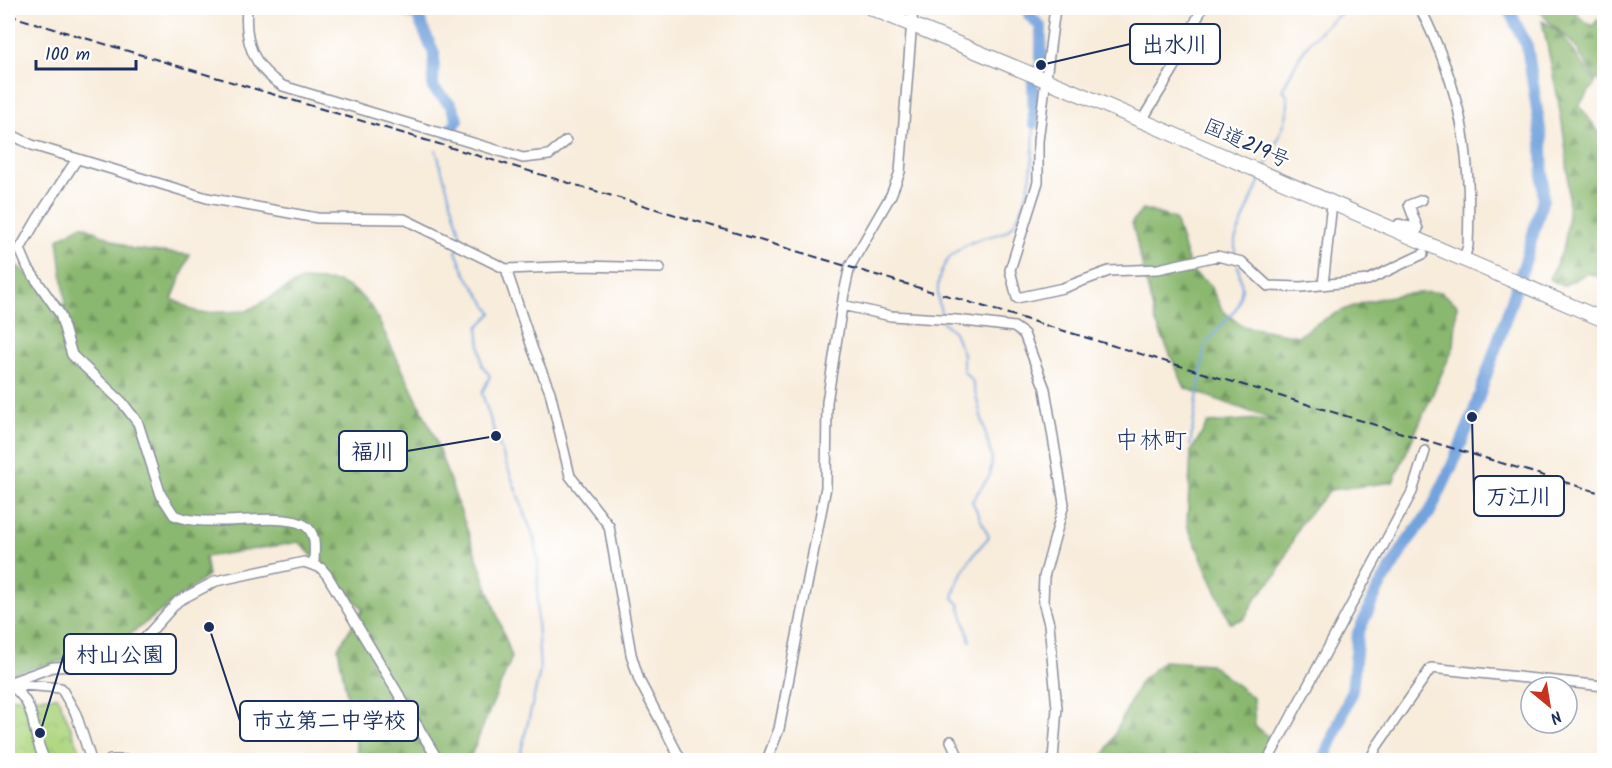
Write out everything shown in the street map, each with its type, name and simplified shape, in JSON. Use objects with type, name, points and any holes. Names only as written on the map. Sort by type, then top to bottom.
[{"type":"highway","name":"国道219号","points":[[870,8],[1142,120],[1605,320]]},
{"type":"street","points":[[247,8],[246,26],[249,48],[266,74],[283,86],[522,158],[540,158],[566,141]]},
{"type":"street","points":[[767,760],[779,729],[826,487],[827,402],[850,266],[891,195],[900,172],[913,8]]},
{"type":"street","points":[[1054,8],[1038,141],[1038,182],[1010,270],[1017,298],[1063,288],[1109,271],[1158,269],[1217,256],[1242,262],[1268,286],[1301,287],[1368,280],[1423,254]]},
{"type":"street","points":[[1142,120],[1174,68],[1202,8]]},
{"type":"street","points":[[1420,8],[1450,74],[1462,115],[1469,178],[1468,246],[1470,261]]},
{"type":"street","points":[[8,133],[32,145],[207,198],[318,218],[404,219],[506,269],[582,266],[660,268]]},
{"type":"street","points":[[77,159],[20,249],[21,257],[33,277],[60,314],[72,355],[122,402],[138,423],[161,495],[174,515],[198,521],[294,521],[309,529],[314,538],[314,564]]},
{"type":"street","points":[[1396,230],[1399,224],[1418,229],[1409,205],[1422,200]]},
{"type":"street","points":[[1323,285],[1332,203]]},
{"type":"street","points":[[506,269],[533,350],[550,392],[570,476],[609,526],[631,654],[639,680],[677,759]]},
{"type":"street","points":[[842,305],[891,316],[957,320],[1014,327],[1024,334],[1045,389],[1065,504],[1044,577],[1043,601],[1049,624],[1056,708],[1053,760]]},
{"type":"street","points":[[1268,760],[1412,492],[1425,451]]},
{"type":"street","points":[[8,684],[53,667],[82,666],[108,660],[144,639],[178,601],[205,585],[297,562],[314,564],[327,575],[343,600],[438,760]]},
{"type":"street","points":[[1370,760],[1377,746],[1431,668],[1605,686]]},
{"type":"street","points":[[8,684],[30,705],[37,741],[45,760]]},
{"type":"street","points":[[8,684],[61,688],[76,714],[91,760]]},
{"type":"street","points":[[951,741],[960,760]]},
{"type":"street","points":[[110,760],[126,760]]},
{"type":"green space","points":[[1539,8],[1576,8],[1577,15],[1592,26],[1601,17],[1604,20],[1604,80],[1597,80],[1574,45]]},
{"type":"green space","points":[[1542,21],[1559,33],[1596,82],[1579,105],[1604,139],[1604,278],[1587,273],[1563,286],[1549,279],[1564,245],[1568,218],[1567,162],[1559,104]]},
{"type":"green space","points":[[1143,209],[1175,219],[1191,271],[1209,284],[1223,311],[1242,326],[1298,336],[1348,308],[1402,294],[1441,292],[1457,305],[1454,346],[1393,482],[1330,490],[1300,524],[1277,574],[1256,598],[1244,619],[1230,623],[1187,525],[1191,451],[1208,423],[1258,419],[1276,421],[1185,388],[1156,323],[1132,222]]},
{"type":"green space","points":[[82,225],[132,249],[190,255],[172,299],[199,313],[247,311],[301,280],[339,282],[357,292],[373,309],[433,433],[512,657],[469,760],[359,760],[338,648],[363,609],[299,542],[205,557],[208,576],[109,650],[8,674],[8,266],[16,265],[66,307],[58,239]]},
{"type":"green space","points":[[1163,661],[1210,664],[1253,698],[1255,726],[1270,738],[1262,760],[1102,760],[1140,682]]},
{"type":"green space","points":[[58,697],[84,760],[8,760],[10,698]]},
{"type":"waterway","points":[[406,8],[407,12],[417,15],[434,53],[433,88],[451,105],[458,120],[449,132]]},
{"type":"waterway","points":[[1029,8],[1029,15],[1041,27],[1041,65],[1033,81],[1034,123]]},
{"type":"waterway","points":[[1264,169],[1286,117],[1288,106],[1283,89],[1296,63],[1317,34],[1349,8]]},
{"type":"waterway","points":[[1324,760],[1352,691],[1358,633],[1377,591],[1407,542],[1430,512],[1451,468],[1472,417],[1525,262],[1543,199],[1542,142],[1527,46],[1508,8]]},
{"type":"waterway","points":[[942,316],[938,289],[943,267],[958,250],[970,243],[1009,229],[1021,211],[1031,174],[1034,123]]},
{"type":"waterway","points":[[436,150],[463,243]]},
{"type":"waterway","points":[[1235,257],[1235,240],[1261,177]]},
{"type":"waterway","points":[[457,250],[465,273],[492,313],[478,327],[482,365],[490,376],[482,393],[534,538],[538,562],[537,620],[540,671],[519,760]]},
{"type":"waterway","points":[[1190,446],[1205,345],[1238,306],[1242,288],[1238,265]]},
{"type":"waterway","points":[[943,322],[954,332],[963,354],[963,371],[972,380],[992,459],[990,475],[972,501],[989,537],[966,565],[958,580],[953,598],[959,604],[970,641]]},
{"type":"railway","points":[[8,15],[933,292]]},
{"type":"railway","points":[[942,294],[1604,494]]},
{"type":"place","name":"出水川","points":[[1041,65]]},
{"type":"place","name":"万江川","points":[[1472,417]]},
{"type":"place","name":"福川","points":[[496,436]]},
{"type":"place","name":"市立第二中学校","points":[[209,627]]},
{"type":"place","name":"村山公園","points":[[40,733]]},
{"type":"district","name":"中林町","points":[[1151,440]]}]
